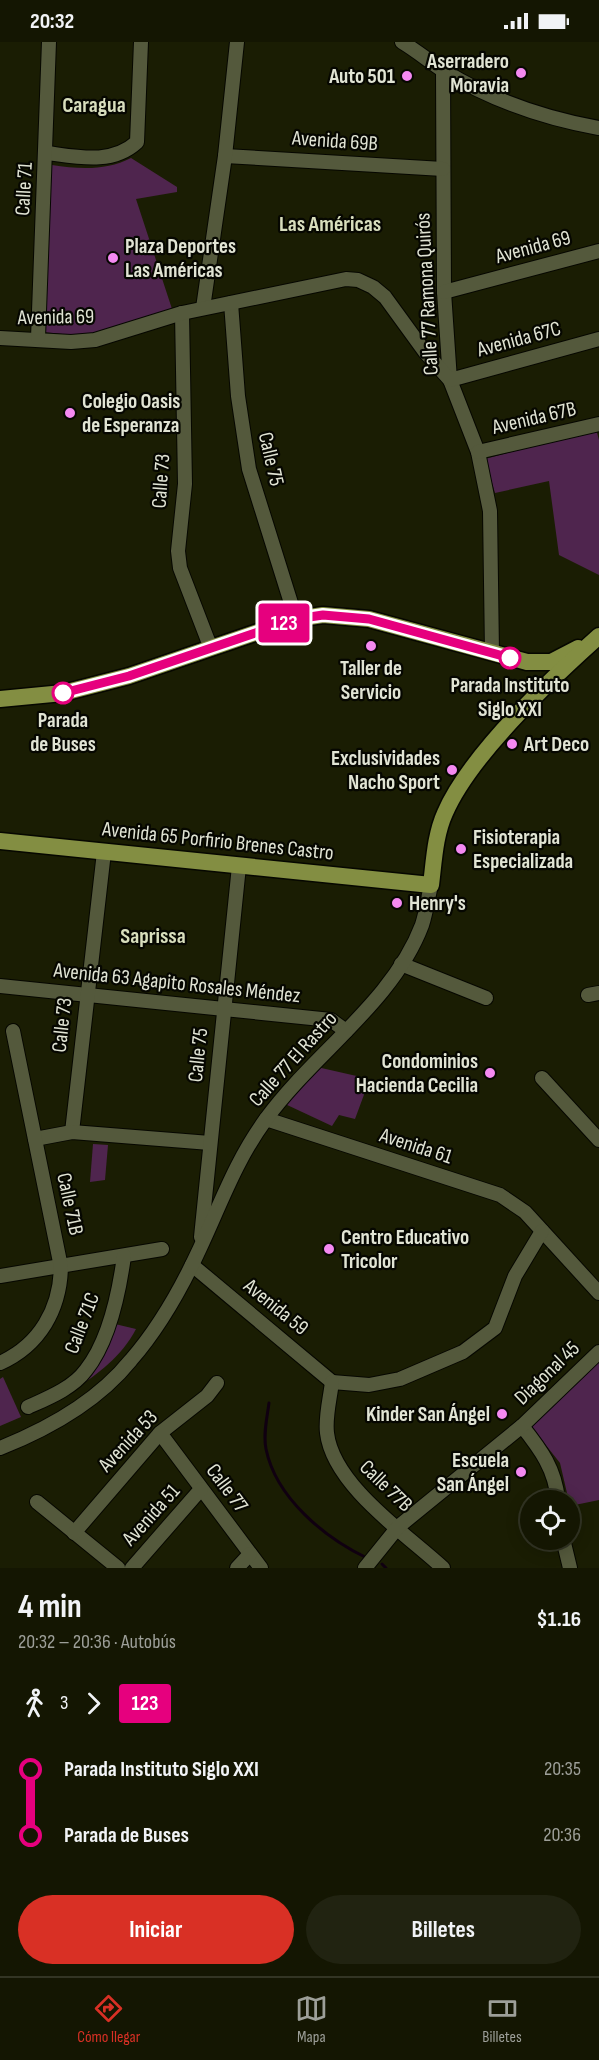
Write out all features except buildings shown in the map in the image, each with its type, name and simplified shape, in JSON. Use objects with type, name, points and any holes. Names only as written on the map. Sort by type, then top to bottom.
[{"type":"main road","points":[[0,699],[63,693],[129,676],[210,646],[296,619],[323,615],[369,619],[527,662],[551,662],[598,636]]},
{"type":"main road","points":[[431,885],[436,844],[445,813],[490,747],[533,700],[598,636]]},
{"type":"main road","points":[[527,662],[539,675],[538,693],[533,700]]},
{"type":"main road","name":"Avenida 65 Porfirio Brenes Castro","points":[[0,841],[431,885]]},
{"type":"street","name":"Calle 71","points":[[38,338],[47,153],[49,42]]},
{"type":"street","points":[[47,153],[81,158],[106,157],[127,152],[137,142],[141,42]]},
{"type":"street","points":[[203,308],[225,156],[237,42]]},
{"type":"street","points":[[402,42],[443,70],[512,106],[541,116],[599,128]]},
{"type":"street","name":"Calle 77 Ramona Quirós","points":[[443,70],[444,292],[450,380],[478,452],[490,512],[492,653]]},
{"type":"street","name":"Avenida 69B","points":[[225,156],[443,169]]},
{"type":"street","name":"Avenida 69","points":[[444,292],[599,251]]},
{"type":"street","name":"Avenida 69","points":[[0,338],[38,338],[71,342],[95,340],[203,308],[346,279],[358,280],[373,287],[385,297],[425,351],[450,380]]},
{"type":"street","name":"Calle 75","points":[[231,303],[238,396],[249,469],[296,619]]},
{"type":"street","name":"Calle 73","points":[[182,313],[185,484],[178,551],[180,568],[210,646]]},
{"type":"street","name":"Avenida 67C","points":[[450,380],[599,339]]},
{"type":"street","name":"Avenida 67B","points":[[478,452],[599,424]]},
{"type":"street","name":"Calle 73","points":[[72,1132],[104,852]]},
{"type":"street","name":"Calle 75","points":[[201,1248],[239,866]]},
{"type":"street","name":"Calle 77 El Rastro","points":[[0,1448],[42,1430],[69,1413],[123,1369],[159,1322],[201,1248],[232,1172],[266,1119],[323,1052],[346,1031],[393,978],[422,924],[431,885]]},
{"type":"street","points":[[401,964],[486,998]]},
{"type":"street","name":"Avenida 63 Agapito Rosales Méndez","points":[[0,986],[331,1020],[346,1031]]},
{"type":"street","name":"Calle 71B","points":[[0,1362],[22,1351],[44,1328],[57,1299],[62,1267],[13,1031]]},
{"type":"street","points":[[542,1078],[599,1140]]},
{"type":"street","name":"Avenida 61","points":[[266,1119],[500,1195],[525,1212],[599,1293]]},
{"type":"street","points":[[35,1139],[72,1132],[210,1143]]},
{"type":"street","points":[[332,1382],[369,1384],[400,1379],[463,1352],[495,1328],[515,1276],[542,1232]]},
{"type":"street","points":[[0,1277],[162,1249]]},
{"type":"street","name":"Calle 71C","points":[[28,1407],[54,1396],[86,1372],[105,1335],[124,1256]]},
{"type":"street","name":"Avenida 59","points":[[192,1265],[332,1382]]},
{"type":"street","name":"Diagonal 45","points":[[365,1568],[398,1527],[522,1426],[599,1352]]},
{"type":"street","name":"Calle 77B","points":[[332,1382],[327,1432],[332,1455],[342,1474],[443,1568]]},
{"type":"street","name":"Avenida 53","points":[[74,1533],[160,1433],[207,1396],[217,1383]]},
{"type":"street","points":[[522,1426],[546,1457],[553,1471],[556,1490]]},
{"type":"street","name":"Calle 77","points":[[160,1433],[261,1568]]},
{"type":"street","name":"Avenida 51","points":[[132,1568],[201,1489]]},
{"type":"street","points":[[37,1502],[118,1568]]},
{"type":"street","points":[[566,1550],[570,1568]]},
{"type":"street","points":[[237,1568],[250,1554]]},
{"type":"shaded area","points":[[131,158],[177,187],[177,192],[136,199],[173,312],[81,336],[43,332],[52,165],[92,168],[112,165]]},
{"type":"shaded area","points":[[596,429],[599,440],[599,575],[559,555],[549,481],[495,493],[485,459]]},
{"type":"shaded area","points":[[317,1067],[361,1077],[365,1092],[355,1119],[339,1115],[332,1126],[285,1104]]},
{"type":"shaded area","points":[[93,1144],[108,1145],[105,1180],[90,1182]]},
{"type":"shaded area","points":[[115,1324],[136,1329],[124,1348],[109,1364],[72,1391]]},
{"type":"shaded area","points":[[599,1361],[599,1500],[580,1504],[580,1490],[566,1490],[560,1463],[530,1425]]},
{"type":"shaded area","points":[[3,1377],[21,1417],[0,1426],[0,1379]]},
{"type":"waterway","points":[[269,1403],[265,1443],[271,1467],[280,1484],[291,1500],[319,1528],[367,1558]]},
{"type":"waterway","points":[[382,1564],[386,1568]]},
{"type":"bus line","name":"123","points":[[63,693],[129,676],[210,646],[296,619],[323,615],[350,615],[369,619],[510,658]]},
{"type":"place","name":"Aserradero Moravia","points":[[521,73]]},
{"type":"place","name":"Auto 501","points":[[407,76]]},
{"type":"place","name":"Plaza Deportes Las Américas","points":[[113,258]]},
{"type":"place","name":"Colegio Oasis de Esperanza","points":[[70,413]]},
{"type":"place","name":"Taller de Servicio","points":[[371,646]]},
{"type":"place","name":"Parada Instituto Siglo XXI","points":[[510,658]]},
{"type":"place","name":"Parada de Buses","points":[[63,693]]},
{"type":"place","name":"Art Deco","points":[[512,744]]},
{"type":"place","name":"Exclusividades Nacho Sport","points":[[452,770]]},
{"type":"place","name":"Fisioterapia Especializada","points":[[461,849]]},
{"type":"place","name":"Henry's","points":[[397,903]]},
{"type":"place","name":"Condominios Hacienda Cecilia","points":[[490,1073]]},
{"type":"place","name":"Centro Educativo Tricolor","points":[[329,1249]]},
{"type":"place","name":"Kinder San Ángel","points":[[502,1414]]},
{"type":"place","name":"Escuela San Ángel","points":[[521,1472]]},
{"type":"district","name":"Caragua","points":[[94,105]]},
{"type":"district","name":"Las Américas","points":[[330,224]]},
{"type":"district","name":"Saprissa","points":[[153,936]]}]
